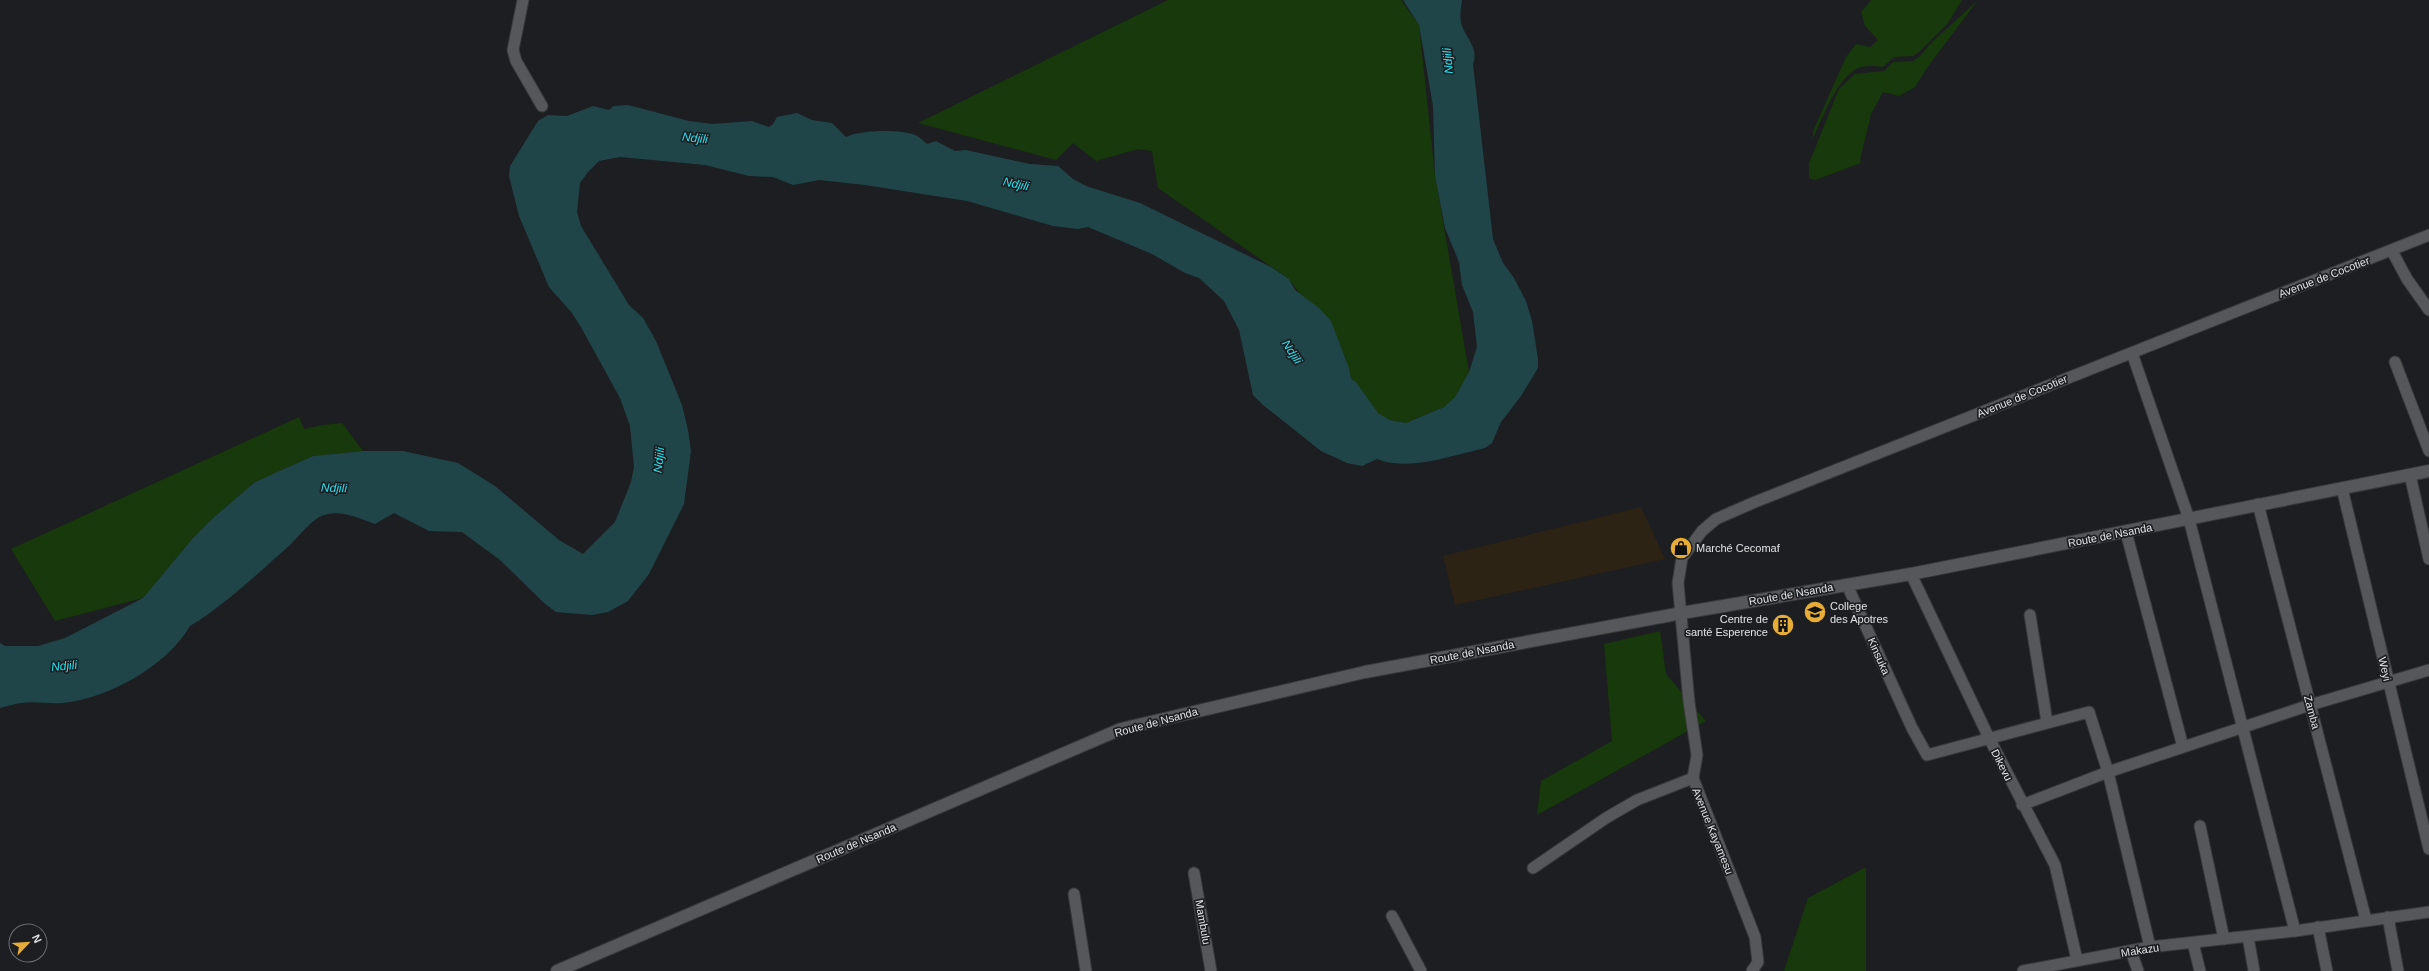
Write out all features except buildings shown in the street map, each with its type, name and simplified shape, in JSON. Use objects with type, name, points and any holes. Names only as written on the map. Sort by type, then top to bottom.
[{"type":"street","points":[[524,0],[513,50],[516,61],[542,106]]},
{"type":"street","name":"Avenue de Cocotier","points":[[1682,613],[1678,583],[1682,558],[1702,531],[1716,519],[2429,235]]},
{"type":"street","points":[[2392,251],[2407,279],[2429,310]]},
{"type":"street","points":[[2132,353],[2189,519],[2241,728],[2295,931]]},
{"type":"street","points":[[2395,362],[2429,451]]},
{"type":"street","name":"Route de Nsanda","points":[[557,971],[1121,730],[1365,672],[1682,613],[1911,574],[2429,471]]},
{"type":"street","points":[[2410,475],[2429,559]]},
{"type":"street","name":"Weyi","points":[[2342,488],[2429,850]]},
{"type":"street","name":"Zamba","points":[[2258,504],[2366,920]]},
{"type":"street","points":[[2126,532],[2183,747]]},
{"type":"street","name":"Dikevu","points":[[1911,574],[2022,805],[2055,865],[2077,960]]},
{"type":"street","name":"Kinsuka","points":[[1847,584],[1912,728],[1926,755],[1989,738]]},
{"type":"street","name":"Avenue Kayamesu","points":[[1682,613],[1689,702],[1697,755],[1693,778],[1754,937],[1758,962],[1752,971]]},
{"type":"street","points":[[2030,615],[2047,722]]},
{"type":"street","points":[[2022,805],[2108,772],[2183,747],[2310,705],[2429,670]]},
{"type":"street","points":[[1989,738],[2089,712],[2108,772],[2150,947]]},
{"type":"street","points":[[1533,868],[1606,818],[1637,800],[1693,778]]},
{"type":"street","points":[[2200,826],[2224,940]]},
{"type":"street","name":"Mambulu","points":[[1194,873],[1211,971]]},
{"type":"street","points":[[1074,894],[1086,971]]},
{"type":"street","name":"Makazu","points":[[2028,970],[2059,967],[2077,960],[2150,947],[2248,937],[2429,912]]},
{"type":"street","points":[[1392,916],[1421,971]]},
{"type":"street","points":[[2388,917],[2398,971]]},
{"type":"street","points":[[2318,927],[2327,971]]},
{"type":"street","points":[[2248,937],[2254,971]]},
{"type":"street","points":[[2193,943],[2200,971]]},
{"type":"street","points":[[2131,951],[2138,971]]},
{"type":"shaded area","points":[[1641,507],[1665,559],[1455,605],[1443,556]]},
{"type":"green space","points":[[1168,0],[1401,0],[1419,25],[1435,175],[1469,372],[1455,397],[1444,407],[1406,423],[1390,420],[1378,413],[1351,379],[1345,356],[1289,279],[1158,188],[1152,151],[1138,149],[1096,161],[1073,143],[1056,160],[918,123]]},
{"type":"green space","points":[[1871,0],[1962,0],[1948,23],[1919,52],[1913,56],[1894,57],[1883,67],[1862,67],[1849,74],[1830,101],[1812,140],[1814,129],[1846,57],[1856,44],[1870,47],[1878,40],[1865,26],[1861,12]]},
{"type":"green space","points":[[1978,0],[1929,65],[1915,87],[1899,96],[1883,92],[1871,114],[1860,160],[1861,163],[1815,180],[1809,178],[1809,163],[1839,89],[1855,74],[1884,71],[1893,62],[1913,61]]},
{"type":"green space","points":[[299,417],[304,429],[342,423],[363,451],[313,456],[255,482],[213,518],[193,538],[143,598],[55,621],[11,549]]},
{"type":"green space","points":[[1660,631],[1666,674],[1706,721],[1537,815],[1541,781],[1612,741],[1604,644]]},
{"type":"green space","points":[[1866,867],[1866,971],[1784,971],[1808,898]]},
{"type":"water","name":"Ndjili","points":[[1403,0],[1462,0],[1460,13],[1461,23],[1475,53],[1473,64],[1493,239],[1503,263],[1514,278],[1526,301],[1532,321],[1538,368],[1521,396],[1501,422],[1492,443],[1485,448],[1431,461],[1403,464],[1390,463],[1377,459],[1362,466],[1347,463],[1321,451],[1263,405],[1253,395],[1239,330],[1224,301],[1199,278],[1185,273],[1152,254],[1088,227],[1078,229],[1053,226],[967,201],[865,185],[819,180],[793,185],[773,177],[749,176],[705,165],[620,157],[599,161],[588,172],[580,183],[577,212],[581,226],[629,305],[643,318],[656,341],[682,405],[691,451],[684,504],[649,574],[628,601],[608,612],[592,615],[556,612],[544,603],[500,560],[462,532],[429,531],[394,513],[375,524],[346,515],[334,513],[328,514],[317,519],[307,527],[289,546],[241,588],[203,618],[190,626],[180,641],[167,654],[152,667],[135,678],[117,687],[81,700],[63,703],[26,702],[0,708],[0,643],[5,646],[38,646],[65,638],[143,598],[193,538],[213,518],[255,482],[313,456],[363,451],[403,451],[458,463],[495,486],[559,540],[583,554],[615,522],[631,482],[634,467],[630,426],[620,398],[582,329],[572,313],[549,287],[519,216],[509,176],[510,166],[538,121],[548,115],[567,116],[593,106],[609,110],[614,106],[628,105],[689,121],[713,124],[752,121],[769,127],[773,124],[777,117],[797,113],[812,120],[832,123],[846,137],[861,133],[880,131],[908,133],[920,137],[927,144],[936,141],[955,151],[966,150],[1030,164],[1058,166],[1073,179],[1086,186],[1140,203],[1271,267],[1289,279],[1295,290],[1319,308],[1331,321],[1349,368],[1351,379],[1356,382],[1378,413],[1390,420],[1406,423],[1444,407],[1455,397],[1469,372],[1477,347],[1473,312],[1462,285],[1459,262],[1445,228],[1435,176],[1433,106],[1419,25]]},
{"type":"place","name":"Marché Cecomaf","points":[[1681,548]]},
{"type":"place","name":"College des Apotres","points":[[1815,612]]},
{"type":"place","name":"Centre de santé Esperence","points":[[1783,625]]}]
